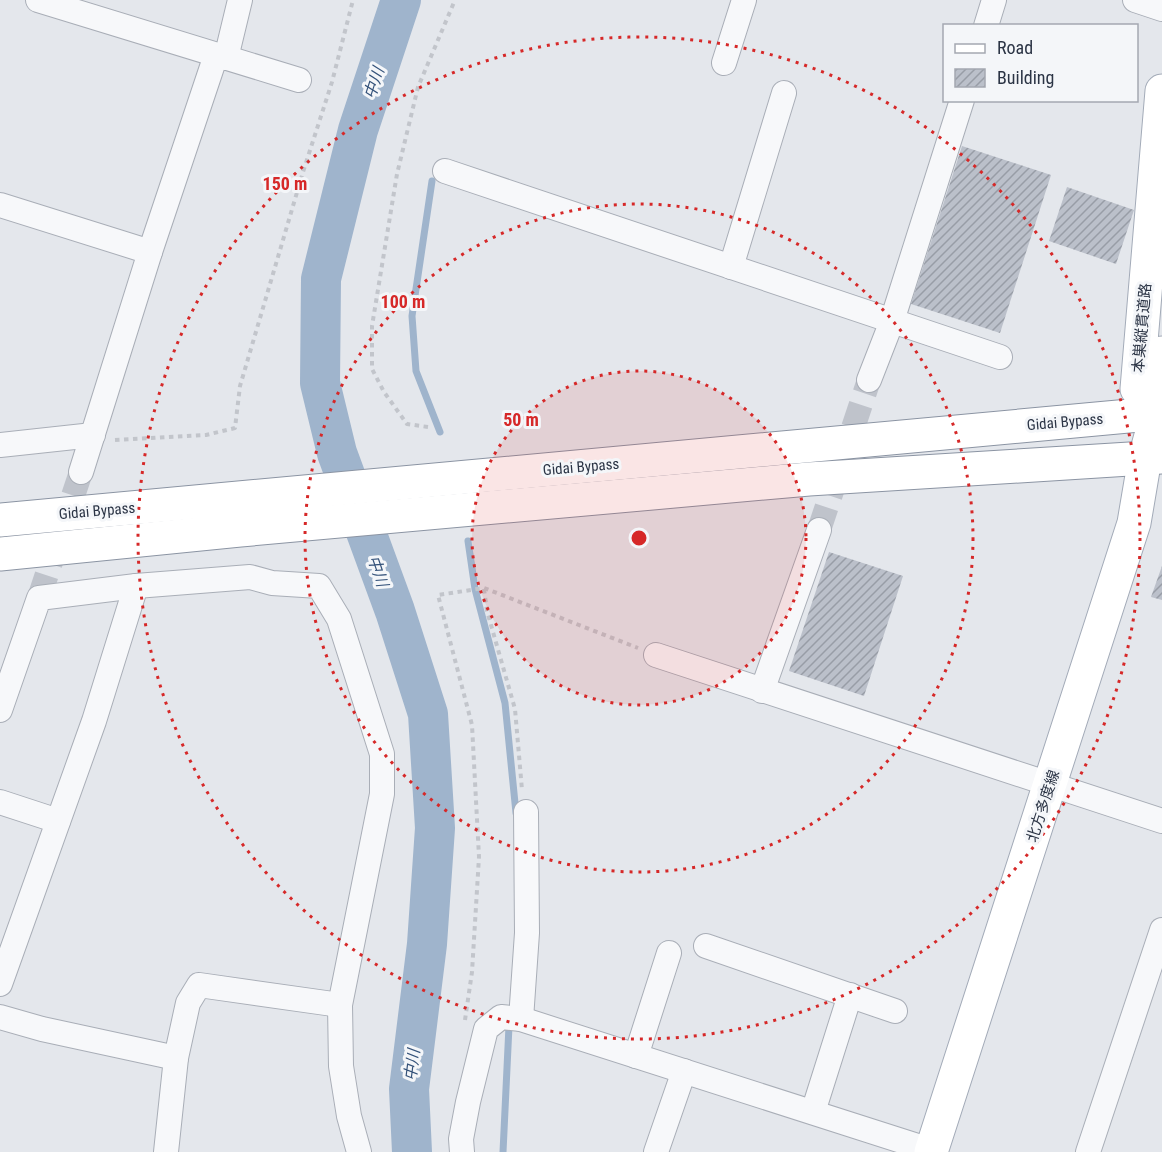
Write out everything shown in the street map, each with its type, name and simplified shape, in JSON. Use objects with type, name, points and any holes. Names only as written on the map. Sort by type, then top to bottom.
[{"type":"main road","name":"本巣縦貫道路","points":[[1154,457],[1151,414],[1162,92]]},
{"type":"main road","name":"本巣縦貫道路","points":[[1151,414],[1162,353]]},
{"type":"main road","name":"Gidai Bypass","points":[[0,520],[1151,414]]},
{"type":"main road","points":[[0,554],[810,479],[1154,457]]},
{"type":"main road","name":"北方多度線","points":[[933,1151],[1154,457]]},
{"type":"street","points":[[38,0],[299,80]]},
{"type":"street","points":[[81,472],[150,252],[240,0]]},
{"type":"street","points":[[724,63],[744,0]]},
{"type":"street","points":[[987,24],[994,0]]},
{"type":"street","points":[[1135,0],[1162,9]]},
{"type":"street","points":[[731,267],[784,93]]},
{"type":"street","points":[[869,380],[892,321],[961,102]]},
{"type":"street","points":[[445,171],[1000,357]]},
{"type":"street","points":[[0,206],[150,252]]},
{"type":"street","points":[[0,444],[92,438]]},
{"type":"street","points":[[762,691],[819,530]]},
{"type":"street","points":[[0,711],[39,598],[136,586],[250,578],[272,583],[319,586],[339,619],[382,754],[382,795],[340,1005],[341,1066],[349,1116],[359,1152]]},
{"type":"street","points":[[0,984],[94,722],[136,586]]},
{"type":"street","points":[[656,655],[1162,821]]},
{"type":"street","points":[[0,802],[58,821]]},
{"type":"street","points":[[521,1019],[527,933],[526,812]]},
{"type":"street","points":[[1088,1152],[1162,930]]},
{"type":"street","points":[[706,946],[895,1011]]},
{"type":"street","points":[[636,1056],[669,953]]},
{"type":"street","points":[[173,1150],[176,1058],[188,1002],[199,985],[340,1005]]},
{"type":"street","points":[[813,1112],[850,995]]},
{"type":"street","points":[[0,1017],[42,1029],[176,1058]]},
{"type":"street","points":[[462,1152],[461,1139],[468,1102],[486,1029],[501,1017],[521,1019],[933,1151]]},
{"type":"street","points":[[656,1152],[684,1071]]},
{"type":"path","points":[[92,438],[206,435],[235,428],[240,386],[332,82],[353,0]]},
{"type":"path","points":[[428,427],[407,424],[384,392],[372,369],[372,326],[398,174],[418,87],[455,0]]},
{"type":"path","points":[[464,1029],[472,972],[479,857],[472,725],[438,595],[484,588],[656,655]]},
{"type":"path","points":[[484,588],[487,611],[514,709],[523,803],[526,812]]},
{"type":"building","points":[[962,146],[1051,175],[1000,333],[911,304]]},
{"type":"building","points":[[1067,187],[1134,210],[1116,264],[1049,241]]},
{"type":"building","points":[[829,552],[903,576],[864,696],[789,671]]},
{"type":"building","points":[[1162,566],[1162,600],[1151,597]]},
{"type":"waterway","name":"中川","points":[[401,0],[358,130],[321,279],[320,383],[337,453],[395,611],[428,714],[435,828],[427,944],[409,1089],[412,1152]]},
{"type":"waterway","points":[[432,181],[412,316],[416,371],[440,432]]},
{"type":"waterway","points":[[468,541],[475,589],[505,703],[516,813]]},
{"type":"waterway","points":[[503,1152],[509,1026]]},
{"type":"tunnel","points":[[819,530],[869,380]]},
{"type":"tunnel","points":[[39,598],[81,472]]}]
